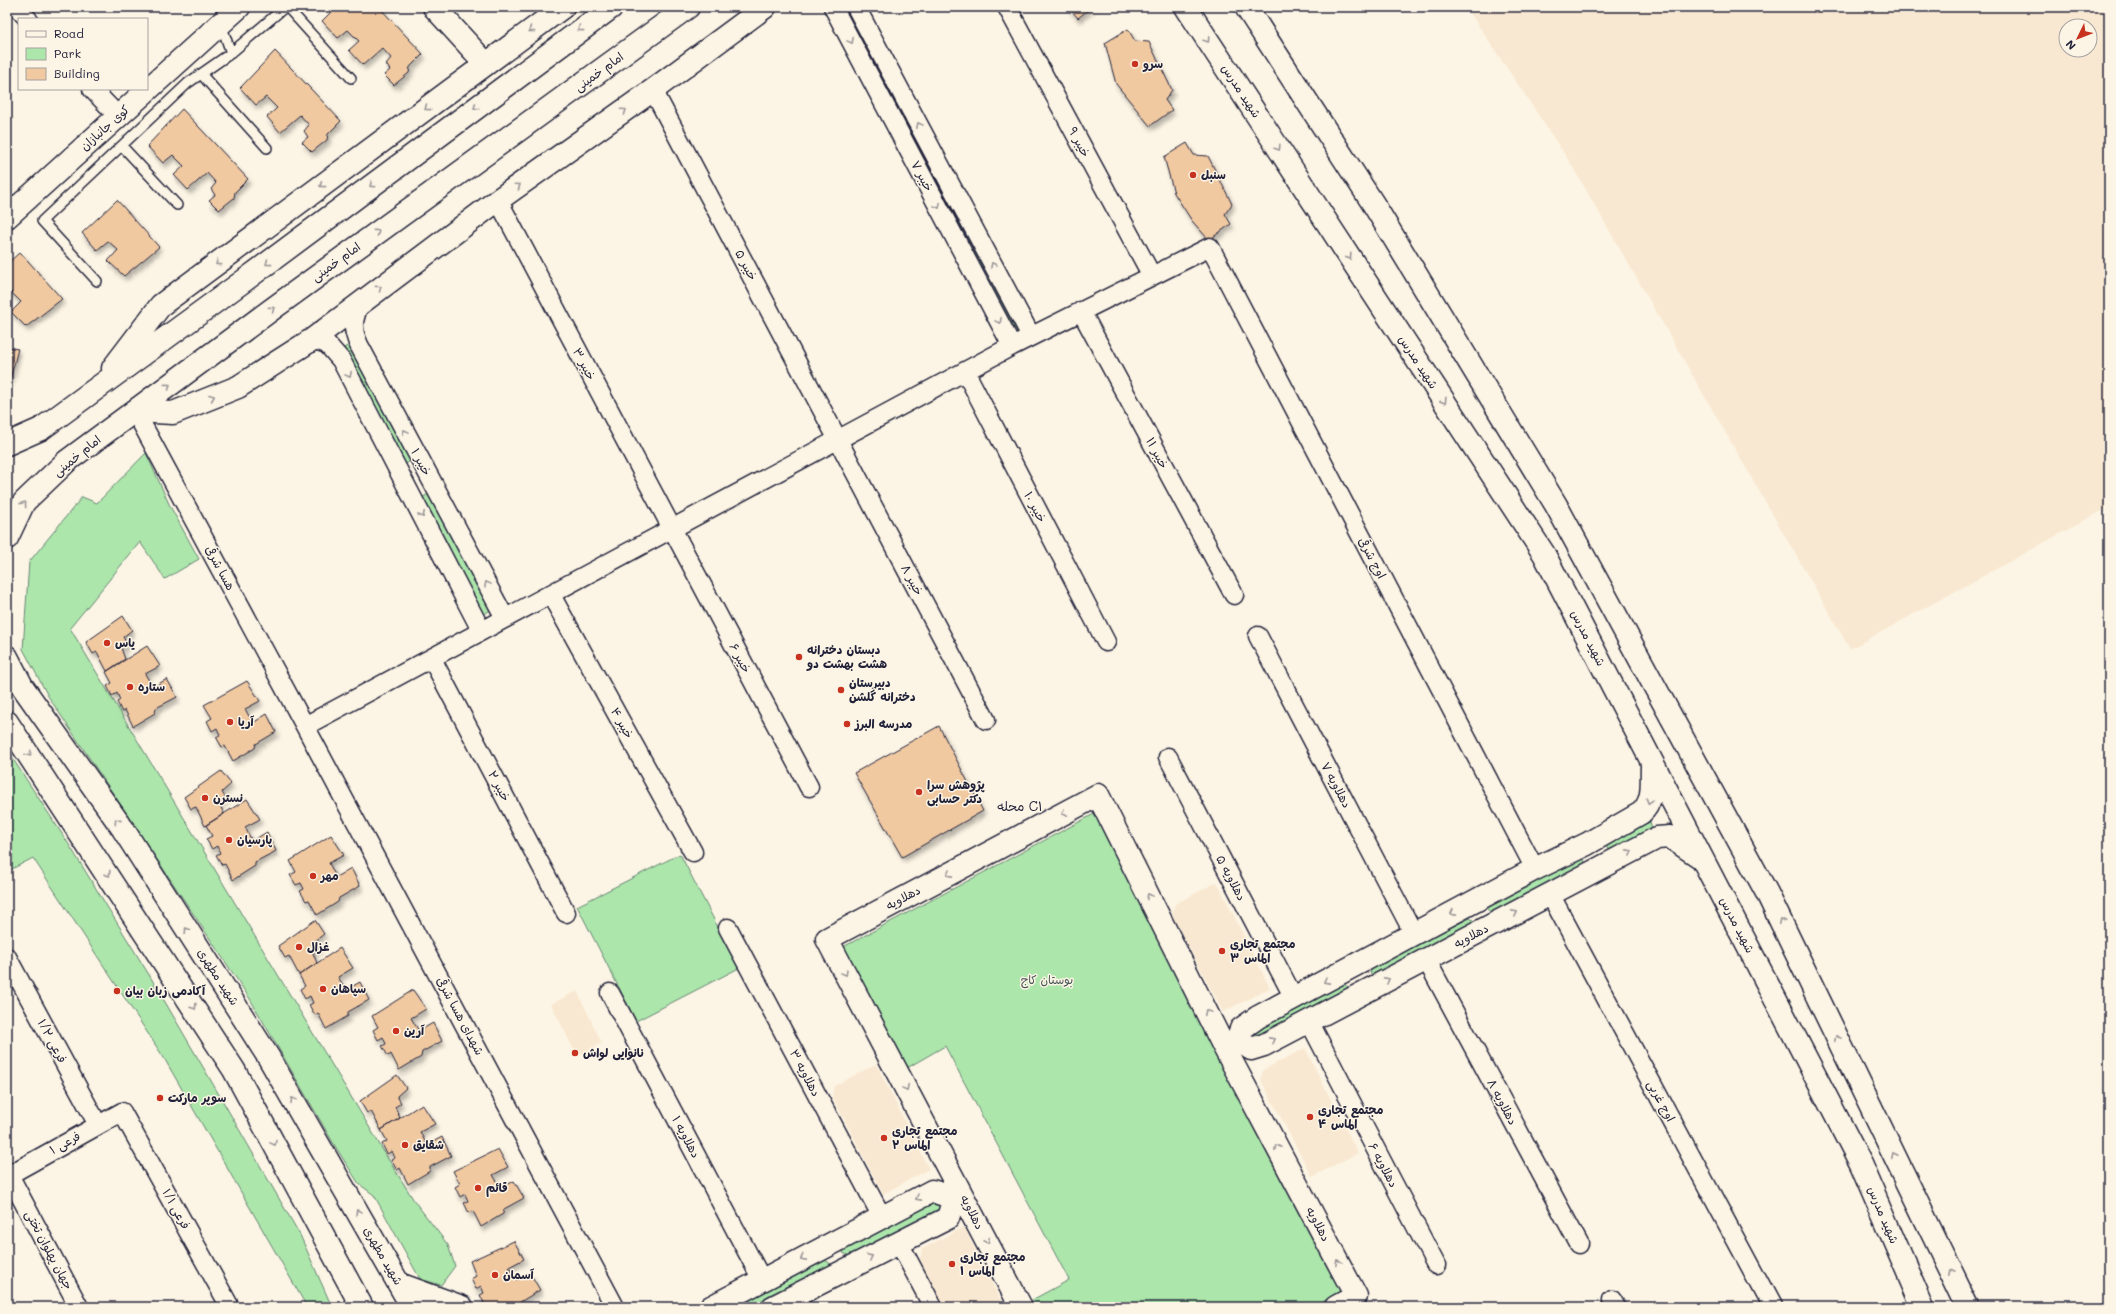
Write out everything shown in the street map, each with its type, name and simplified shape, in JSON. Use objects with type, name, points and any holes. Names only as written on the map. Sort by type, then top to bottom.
[{"type":"main road","name":"کوی جانبازان","points":[[148,89],[239,7]]},
{"type":"main road","points":[[434,7],[486,64]]},
{"type":"main road","points":[[99,386],[161,305],[563,7]]},
{"type":"main road","points":[[7,444],[41,429],[612,7]]},
{"type":"main road","name":"امام خمینی","points":[[7,538],[24,502],[67,461],[688,7]]},
{"type":"main road","points":[[134,411],[173,412],[238,387],[322,344],[360,302],[498,200],[653,90],[764,7]]},
{"type":"main road","name":"شهید مدرس","points":[[1186,7],[1544,554],[1861,1164],[1923,1307]]},
{"type":"main road","points":[[1246,7],[1374,204],[1556,505],[1767,893],[1968,1307]]},
{"type":"main road","name":"کوی جانبازان","points":[[7,217],[147,90]]},
{"type":"main road","name":"شهید مطهری","points":[[7,657],[15,687],[123,829],[269,1058],[412,1307]]},
{"type":"main road","points":[[7,722],[234,1070],[362,1307]]},
{"type":"main road","points":[[1231,1043],[1241,1029],[1294,998],[1535,869],[1587,844],[1641,813],[1648,806],[1651,795],[1652,762]]},
{"type":"main road","name":"دهلاویه","points":[[1022,1307],[959,1196],[827,939],[1098,795],[1231,1043],[1356,1296],[1336,1307]]},
{"type":"main road","name":"دهلاویه","points":[[1231,1043],[1251,1049],[1264,1045],[1657,838],[1670,837],[1702,859]]},
{"type":"main road","points":[[1587,844],[1595,870]]},
{"type":"main road","points":[[1475,901],[1485,928]]},
{"type":"main road","points":[[1352,967],[1363,993]]},
{"type":"main road","name":"دهلاویه","points":[[711,1307],[932,1191],[959,1196]]},
{"type":"main road","name":"دهلاویه","points":[[777,1306],[948,1218],[959,1196]]},
{"type":"main road","points":[[323,1235],[330,1266],[345,1307]]},
{"type":"main road","points":[[827,1246],[840,1273]]},
{"type":"main road","points":[[399,1284],[462,1307]]},
{"type":"street","points":[[17,7],[27,18]]},
{"type":"street","name":"خیبر ۷","points":[[833,7],[1012,346]]},
{"type":"street","name":"خیبر ۷","points":[[856,7],[1032,336]]},
{"type":"street","name":"خیبر ۹","points":[[1007,7],[1152,276]]},
{"type":"street","points":[[93,90],[118,116]]},
{"type":"street","name":"خیبر ۵","points":[[653,90],[838,440]]},
{"type":"street","points":[[910,154],[929,144]]},
{"type":"street","name":"خیبر ۳","points":[[498,200],[671,528]]},
{"type":"street","name":"اوج شرقی","points":[[1152,276],[1210,247],[1535,869]]},
{"type":"street","points":[[305,726],[1012,346],[1152,276]]},
{"type":"street","name":"خیبر ۱","points":[[360,302],[354,318],[352,330],[355,337],[505,618]]},
{"type":"street","name":"خیبر ۱۱","points":[[1081,311],[1234,595]]},
{"type":"street","points":[[322,344],[335,340],[346,334],[355,337]]},
{"type":"street","name":"خیبر ۱","points":[[322,344],[341,360],[482,630]]},
{"type":"street","name":"خیبر ۱۰","points":[[965,371],[1106,642]]},
{"type":"street","name":"هسا شرقی","points":[[134,411],[305,726]]},
{"type":"street","name":"خیبر ۸","points":[[838,440],[986,720]]},
{"type":"street","points":[[409,490],[430,478]]},
{"type":"street","name":"خیبر ۶","points":[[671,528],[809,787]]},
{"type":"street","name":"خیبر ۴","points":[[551,594],[692,852]]},
{"type":"street","name":"دهلاویه ۷","points":[[1258,636],[1414,934]]},
{"type":"street","name":"خیبر ۲","points":[[432,659],[566,913]]},
{"type":"street","name":"شهدای هسا شرقی","points":[[305,726],[615,1307]]},
{"type":"street","name":"دهلاویه ۵","points":[[1168,758],[1294,998]]},
{"type":"street","name":"اوج غربی","points":[[1550,894],[1772,1307]]},
{"type":"street","name":"دهلاویه ۳","points":[[728,928],[882,1217]]},
{"type":"street","name":"فرعی ۱/۲","points":[[7,957],[98,1125]]},
{"type":"street","name":"دهلاویه ۸","points":[[1426,959],[1578,1244]]},
{"type":"street","name":"دهلاویه ۱","points":[[610,993],[762,1280]]},
{"type":"street","name":"دهلاویه ۶","points":[[1309,1021],[1436,1265]]},
{"type":"street","name":"فرعی ۱","points":[[8,1174],[122,1112]]},
{"type":"street","name":"فرعی ۱/۱","points":[[122,1112],[230,1307]]},
{"type":"street","name":"جهان پهلوان تختی","points":[[8,1174],[80,1307]]},
{"type":"street","points":[[899,1243],[933,1307]]},
{"type":"lane","points":[[97,282],[42,221],[188,83],[231,53],[286,7],[351,78]]},
{"type":"lane","points":[[221,23],[231,53]]},
{"type":"lane","points":[[202,74],[267,148]]},
{"type":"lane","points":[[122,146],[177,205]]},
{"type":"shaded area","points":[[1466,7],[2109,7],[2109,507],[1850,649],[1571,164]]},
{"type":"shaded area","name":"مجتمع تجاری الماس ۳","points":[[1217,882],[1270,988],[1223,1012],[1172,915],[1175,904]]},
{"type":"shaded area","points":[[577,991],[602,1043],[577,1056],[551,1004]]},
{"type":"shaded area","name":"مجتمع تجاری الماس ۴","points":[[1305,1048],[1358,1153],[1312,1177],[1261,1080],[1263,1070]]},
{"type":"shaded area","name":"مجتمع تجاری الماس ۲","points":[[876,1064],[929,1169],[883,1194],[832,1096],[834,1086]]},
{"type":"shaded area","name":"مجتمع تجاری الماس ۱","points":[[964,1227],[1004,1307],[945,1307],[920,1259],[922,1249]]},
{"type":"green space","points":[[839,7],[851,7],[913,125],[905,130]]},
{"type":"green space","points":[[935,170],[1023,331],[1016,336],[927,174]]},
{"type":"green space","points":[[349,345],[412,460],[404,465],[340,350]]},
{"type":"green space","points":[[146,453],[170,506],[199,559],[165,579],[140,542],[70,628],[395,1170],[415,1202],[448,1245],[455,1266],[441,1285],[420,1279],[374,1195],[359,1184],[335,1146],[250,999],[48,696],[23,649],[29,562],[82,497],[97,503]]},
{"type":"green space","points":[[429,494],[492,609],[483,615],[419,499]]},
{"type":"green space","points":[[7,750],[68,843],[151,978],[210,1079],[300,1235],[332,1307],[307,1307],[164,1058],[33,858],[10,870],[7,863]]},
{"type":"green space","name":"بوستان کاج","points":[[1096,813],[1343,1291],[1313,1307],[1036,1307],[1032,1300],[1069,1280],[945,1046],[907,1068],[843,947]]},
{"type":"green space","points":[[1650,821],[1653,833],[1608,850],[1605,843]]},
{"type":"green space","points":[[680,854],[739,968],[636,1021],[577,906]]},
{"type":"green space","points":[[1583,855],[1586,867],[1492,914],[1487,909],[1486,904]]},
{"type":"green space","points":[[1470,918],[1476,922],[1379,977],[1370,973],[1373,966]]},
{"type":"green space","points":[[1343,983],[1348,987],[1345,995],[1251,1042],[1245,1032]]},
{"type":"green space","points":[[943,1198],[946,1210],[852,1257],[843,1253],[846,1246]]},
{"type":"green space","points":[[825,1260],[831,1264],[828,1272],[758,1307],[731,1307]]},
{"type":"building","points":[[336,7],[379,7],[423,54],[410,67],[409,73],[394,85],[384,75],[390,70],[386,64],[391,58],[382,48],[363,65],[349,50],[359,41],[348,30],[338,38],[322,21]]},
{"type":"building","points":[[1068,7],[1092,7],[1078,18]]},
{"type":"building","name":"سرو","points":[[1128,29],[1135,41],[1149,42],[1172,90],[1165,100],[1172,110],[1150,126],[1116,84],[1105,43]]},
{"type":"building","points":[[275,51],[341,121],[328,134],[327,140],[312,152],[302,142],[308,137],[304,131],[309,125],[300,115],[280,132],[267,117],[277,108],[266,97],[256,105],[240,88]]},
{"type":"building","points":[[182,109],[248,179],[235,192],[234,198],[219,210],[209,200],[215,195],[211,189],[216,183],[207,173],[188,190],[174,175],[184,166],[173,155],[163,163],[147,146]]},
{"type":"building","name":"سنبل","points":[[1187,143],[1194,155],[1208,156],[1232,204],[1225,214],[1231,224],[1209,240],[1192,221],[1174,193],[1164,157]]},
{"type":"building","points":[[117,200],[159,247],[124,276],[108,261],[118,250],[108,241],[97,250],[82,233]]},
{"type":"building","points":[[20,252],[62,299],[26,327],[11,312],[21,302],[11,292],[7,295],[7,264]]},
{"type":"building","points":[[7,347],[18,349],[10,380],[7,380]]},
{"type":"building","name":"یاس","points":[[123,616],[132,630],[123,637],[127,644],[121,648],[125,659],[107,671],[97,652],[93,654],[86,642]]},
{"type":"building","name":"ستاره","points":[[147,646],[160,666],[145,674],[153,687],[167,679],[177,697],[156,708],[155,713],[133,726],[125,710],[122,712],[117,702],[120,700],[117,693],[112,696],[107,686],[112,683],[106,672]]},
{"type":"building","name":"آریا","points":[[247,681],[260,701],[245,709],[253,723],[267,714],[276,732],[256,744],[255,748],[233,761],[225,746],[222,747],[216,737],[220,735],[217,728],[212,731],[207,721],[212,718],[204,705]]},
{"type":"building","name":"پژوهش سرا دکتر حسابی","points":[[939,726],[983,811],[902,857],[854,773]]},
{"type":"building","name":"نسترن","points":[[221,771],[231,784],[222,792],[226,799],[219,803],[224,814],[205,826],[196,807],[191,809],[184,797]]},
{"type":"building","name":"پارسیان","points":[[247,799],[260,819],[245,827],[252,841],[267,832],[276,851],[255,862],[255,866],[233,880],[225,864],[222,865],[216,855],[220,853],[217,846],[212,849],[206,839],[212,836],[206,825]]},
{"type":"building","name":"مهر","points":[[331,835],[344,855],[329,863],[336,877],[351,868],[360,886],[339,898],[338,902],[317,915],[309,900],[306,901],[300,891],[304,889],[301,883],[296,885],[290,875],[296,872],[290,861]]},
{"type":"building","name":"غزال","points":[[315,920],[324,934],[315,941],[319,948],[313,953],[317,963],[299,975],[289,956],[285,958],[278,946]]},
{"type":"building","name":"سپاهان","points":[[340,948],[353,968],[338,977],[346,990],[360,982],[369,1000],[348,1012],[348,1016],[326,1029],[318,1013],[315,1015],[309,1005],[313,1003],[310,996],[305,999],[300,989],[305,986],[299,975]]},
{"type":"building","name":"آرین","points":[[413,990],[426,1009],[411,1018],[419,1031],[433,1023],[442,1041],[422,1052],[421,1057],[399,1070],[391,1054],[388,1056],[382,1046],[386,1044],[383,1037],[378,1040],[373,1030],[378,1027],[372,1016]]},
{"type":"building","points":[[397,1075],[406,1088],[397,1096],[401,1103],[395,1107],[400,1118],[381,1130],[371,1111],[367,1113],[360,1101]]},
{"type":"building","name":"شقایق","points":[[422,1104],[435,1124],[420,1132],[427,1145],[442,1137],[451,1156],[430,1167],[430,1171],[408,1184],[400,1168],[397,1170],[391,1160],[395,1158],[392,1151],[387,1154],[382,1144],[387,1141],[381,1130]]},
{"type":"building","name":"قائم","points":[[498,1149],[508,1167],[493,1175],[501,1188],[514,1181],[524,1198],[504,1209],[503,1214],[481,1227],[473,1211],[469,1213],[464,1203],[468,1201],[465,1194],[460,1197],[455,1187],[460,1184],[453,1171]]},
{"type":"building","name":"آسمان","points":[[514,1241],[524,1259],[509,1267],[517,1280],[530,1273],[540,1290],[520,1302],[517,1307],[491,1307],[489,1304],[485,1305],[480,1295],[484,1293],[481,1286],[476,1289],[471,1279],[476,1276],[470,1261]]},
{"type":"place","name":"سرو","points":[[1135,64]]},
{"type":"place","name":"سنبل","points":[[1193,175]]},
{"type":"place","name":"یاس","points":[[107,643]]},
{"type":"place","name":"دبستان دخترانه هشت بهشت دو","points":[[799,657]]},
{"type":"place","name":"ستاره","points":[[130,687]]},
{"type":"place","name":"دبیرستان دخترانه گلشن","points":[[841,690]]},
{"type":"place","name":"آریا","points":[[230,722]]},
{"type":"place","name":"مدرسه البرز","points":[[847,724]]},
{"type":"place","name":"پژوهش سرا دکتر حسابی","points":[[919,792]]},
{"type":"place","name":"نسترن","points":[[205,798]]},
{"type":"place","name":"پارسیان","points":[[229,840]]},
{"type":"place","name":"مهر","points":[[313,876]]},
{"type":"place","name":"غزال","points":[[299,947]]},
{"type":"place","name":"مجتمع تجاری الماس ۳","points":[[1222,951]]},
{"type":"place","name":"سپاهان","points":[[323,989]]},
{"type":"place","name":"آکادمی زبان بیان","points":[[117,991]]},
{"type":"place","name":"آرین","points":[[396,1031]]},
{"type":"place","name":"نانوایی لواش","points":[[575,1053]]},
{"type":"place","name":"سوپر مارکت","points":[[160,1098]]},
{"type":"place","name":"مجتمع تجاری الماس ۴","points":[[1310,1117]]},
{"type":"place","name":"مجتمع تجاری الماس ۲","points":[[884,1138]]},
{"type":"place","name":"شقایق","points":[[405,1145]]},
{"type":"place","name":"قائم","points":[[478,1188]]},
{"type":"place","name":"مجتمع تجاری الماس ۱","points":[[952,1264]]},
{"type":"place","name":"آسمان","points":[[495,1275]]},
{"type":"district","name":"محله C۱","points":[[1020,806]]}]
